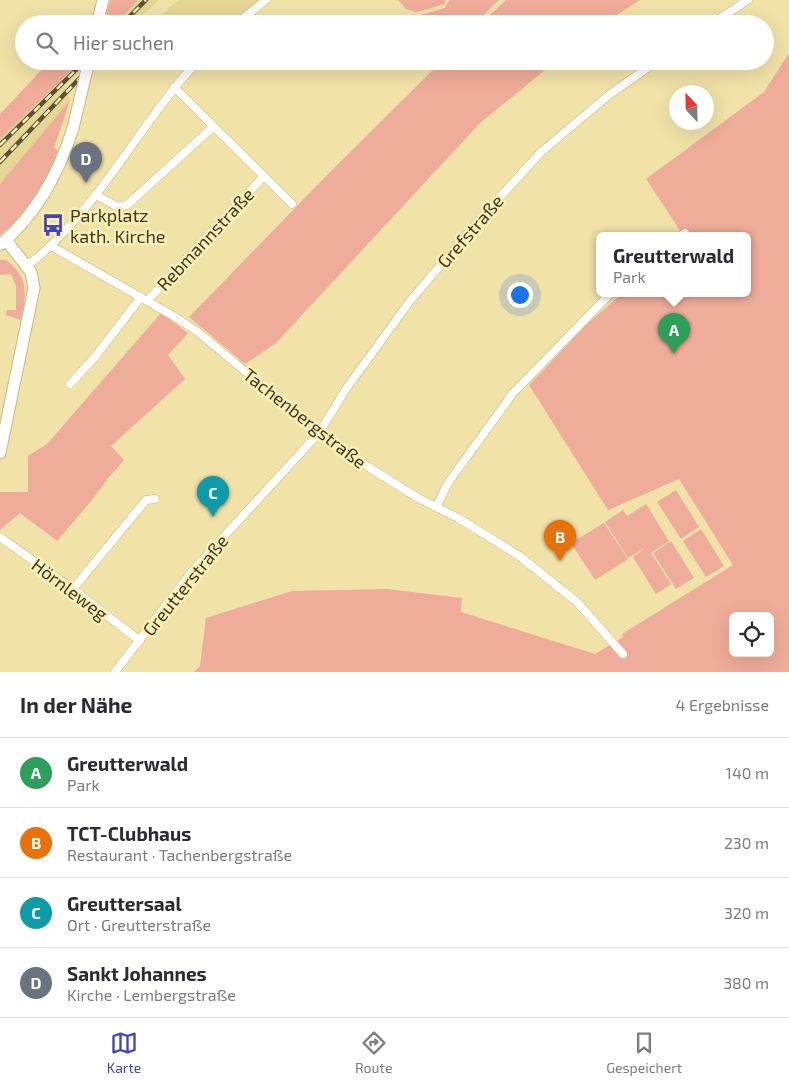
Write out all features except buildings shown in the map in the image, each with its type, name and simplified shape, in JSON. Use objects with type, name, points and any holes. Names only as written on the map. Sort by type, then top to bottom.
[{"type":"main road","points":[[100,15],[103,0]]},
{"type":"main road","points":[[0,453],[33,298],[34,282],[27,265],[3,243],[35,208],[50,186],[67,149],[87,70]]},
{"type":"street","points":[[247,15],[266,0]]},
{"type":"street","points":[[725,15],[748,0]]},
{"type":"street","points":[[27,265],[42,255],[83,212],[174,87],[190,70]]},
{"type":"street","name":"Grefstraße","points":[[318,433],[346,389],[410,301],[480,219],[541,152],[609,95],[644,70]]},
{"type":"street","points":[[174,87],[292,204]]},
{"type":"street","points":[[96,195],[118,207],[126,205],[213,127]]},
{"type":"street","name":"Rebmannstraße","points":[[70,384],[144,299],[263,177]]},
{"type":"street","name":"Tachenbergstraße","points":[[51,246],[198,332],[318,433],[378,474],[418,498],[458,518],[518,555],[577,602],[623,654]]},
{"type":"street","points":[[436,507],[448,482],[513,393],[607,297]]},
{"type":"street","name":"Greutterstraße","points":[[115,672],[193,570],[318,433]]},
{"type":"street","points":[[73,589],[146,500],[155,499]]},
{"type":"street","name":"Hörnleweg","points":[[0,537],[73,589],[140,641]]},
{"type":"shaded area","points":[[110,0],[138,0],[124,15],[106,15]]},
{"type":"shaded area","points":[[138,0],[159,0],[143,15],[124,15]]},
{"type":"shaded area","points":[[178,0],[261,0],[243,15],[162,15]]},
{"type":"shaded area","points":[[398,0],[445,0],[445,4],[417,12],[406,9]]},
{"type":"shaded area","points":[[449,0],[499,0],[483,15],[420,15],[445,8]]},
{"type":"shaded area","points":[[506,0],[640,0],[616,15],[490,15]]},
{"type":"shaded area","points":[[789,53],[789,672],[194,672],[200,666],[206,618],[292,591],[387,589],[462,598],[461,612],[595,654],[623,637],[622,634],[733,565],[679,479],[608,510],[529,385],[588,323],[618,297],[751,297],[751,232],[681,232],[646,179],[764,92]]},
{"type":"shaded area","points":[[42,70],[72,70],[0,139],[0,114]]},
{"type":"shaded area","points":[[433,70],[545,70],[480,123],[276,343],[245,364],[189,317],[333,169]]},
{"type":"shaded area","points":[[62,79],[70,100],[0,184],[0,139]]},
{"type":"shaded area","points":[[70,100],[54,148],[61,152],[34,200],[11,226],[0,235],[0,184]]},
{"type":"shaded area","points":[[0,260],[6,260],[14,267],[23,280],[25,294],[21,320],[6,315],[7,310],[16,310],[16,286],[11,274],[0,275]]},
{"type":"shaded area","points":[[161,313],[188,333],[168,355],[185,379],[111,446],[124,460],[57,541],[20,513],[0,530],[0,492],[28,492],[28,456],[47,444]]},
{"type":"shaded area","points":[[676,490],[699,527],[681,539],[657,502]]},
{"type":"shaded area","points":[[646,504],[669,541],[651,553],[671,584],[656,594],[633,557],[647,547],[628,558],[605,522],[623,510],[627,516]]},
{"type":"shaded area","points":[[604,523],[628,559],[595,580],[571,543]]},
{"type":"shaded area","points":[[701,529],[724,566],[706,577],[683,541]]},
{"type":"shaded area","points":[[671,541],[694,578],[676,589],[653,553]]},
{"type":"railway","points":[[131,15],[146,0]]},
{"type":"railway","points":[[0,145],[76,70]]},
{"type":"railway","points":[[0,162],[87,70]]},
{"type":"place","name":"Sankt Johannes","points":[[86,183]]},
{"type":"place","name":"Parkplatz kath. Kirche","points":[[53,225]]},
{"type":"place","name":"Greutterwald","points":[[674,354]]},
{"type":"place","name":"Greuttersaal","points":[[213,517]]},
{"type":"place","name":"TCT-Clubhaus","points":[[560,561]]}]
